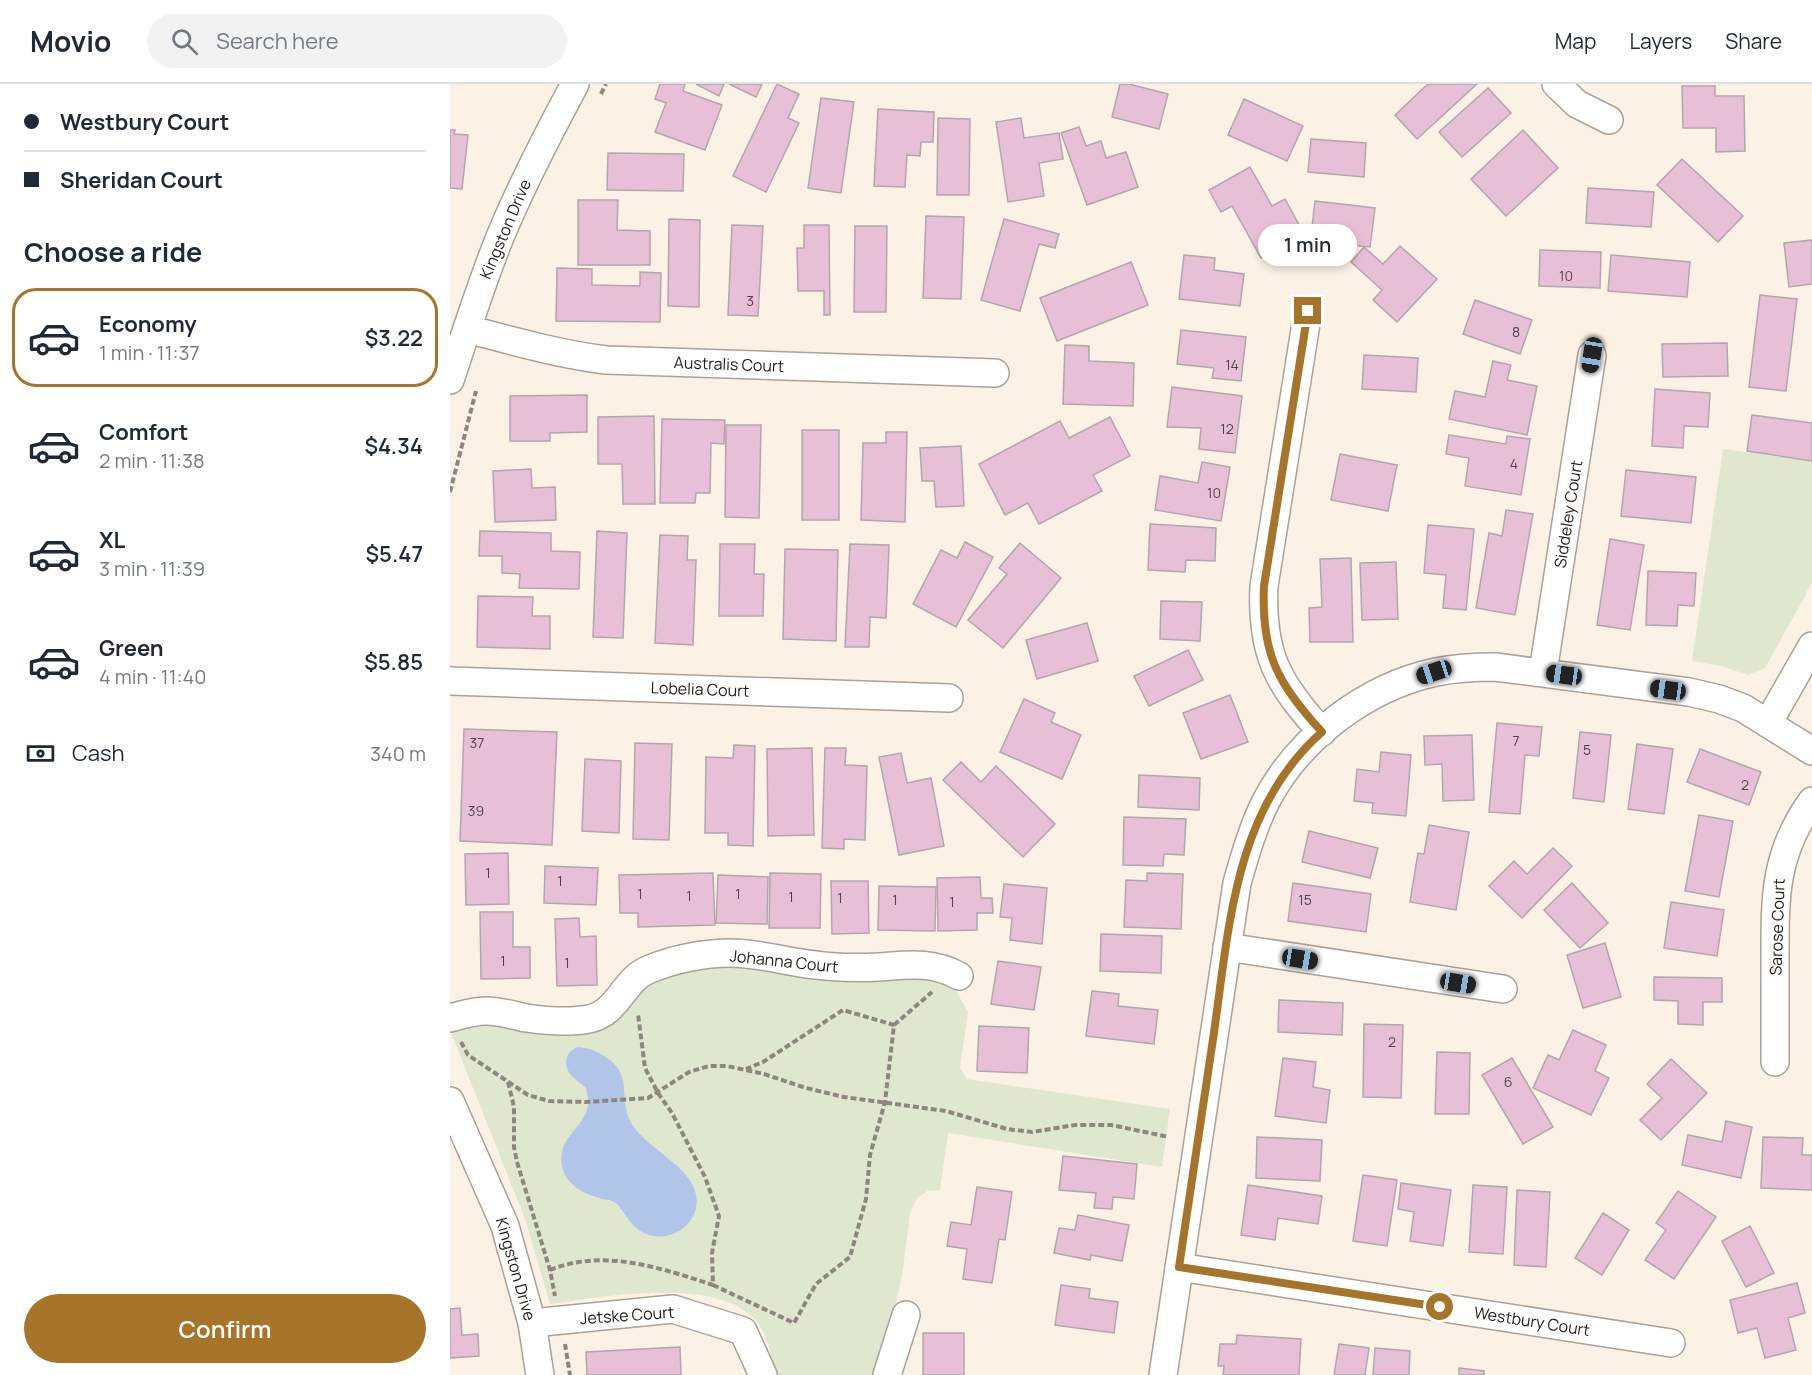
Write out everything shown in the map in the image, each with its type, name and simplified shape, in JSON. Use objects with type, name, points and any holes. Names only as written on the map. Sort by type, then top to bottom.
[{"type":"street","name":"Kingston Drive","points":[[450,380],[480,288],[519,194],[575,84]]},
{"type":"street","points":[[1556,84],[1576,104],[1609,120]]},
{"type":"street","points":[[1308,311],[1264,586],[1263,611],[1271,659],[1295,702],[1322,732]]},
{"type":"street","name":"Australis Court","points":[[466,329],[570,356],[606,360],[995,373]]},
{"type":"street","name":"Siddeley Court","points":[[1543,672],[1592,355]]},
{"type":"street","points":[[1768,723],[1812,646]]},
{"type":"street","points":[[1163,1375],[1237,883],[1247,846],[1267,801],[1288,767],[1307,745],[1359,702],[1392,686],[1434,672],[1466,667],[1495,667],[1543,672],[1719,699],[1743,708],[1812,751]]},
{"type":"street","name":"Lobelia Court","points":[[450,681],[949,698]]},
{"type":"street","name":"Sarose Court","points":[[1775,1062],[1777,882],[1797,821],[1812,801]]},
{"type":"street","points":[[1227,947],[1503,989]]},
{"type":"street","name":"Johanna Court","points":[[450,1018],[484,1011],[549,1021],[593,1018],[605,1013],[637,976],[648,969],[666,963],[730,953],[848,968],[925,964],[948,970],[959,976]]},
{"type":"street","name":"Kingston Drive","points":[[450,1101],[505,1226],[532,1323],[540,1375]]},
{"type":"street","name":"Westbury Court","points":[[1179,1267],[1671,1343]]},
{"type":"street","name":"Jetske Court","points":[[532,1323],[673,1309],[742,1330],[763,1375]]},
{"type":"street","points":[[888,1375],[906,1315]]},
{"type":"path","points":[[596,103],[606,84]]},
{"type":"path","points":[[450,492],[477,385]]},
{"type":"path","points":[[508,1081],[514,1107],[514,1147],[550,1270],[565,1264],[609,1259],[666,1270],[713,1285],[794,1323],[816,1284],[850,1257],[866,1199],[870,1155],[885,1102],[894,1025],[941,985],[959,976]]},
{"type":"path","points":[[624,990],[634,999],[638,1011],[645,1068],[672,1113],[705,1177],[719,1216],[712,1253],[713,1285]]},
{"type":"path","points":[[745,1069],[763,1062],[843,1010],[894,1025]]},
{"type":"path","points":[[482,1064],[528,1095],[549,1101],[586,1102],[648,1098],[689,1072],[709,1066],[745,1069],[844,1097],[946,1111],[1007,1129],[1032,1132],[1075,1125],[1111,1125],[1169,1137]]},
{"type":"green space","points":[[1723,449],[1812,461],[1812,580],[1765,668],[1748,675],[1721,666],[1692,661]]},
{"type":"green space","points":[[730,963],[917,975],[944,981],[955,989],[968,1012],[960,1068],[967,1079],[1170,1109],[1162,1167],[948,1133],[940,1190],[927,1191],[917,1198],[910,1213],[903,1270],[883,1365],[878,1375],[776,1375],[760,1326],[737,1306],[714,1298],[687,1294],[627,1294],[550,1304],[525,1219],[450,1030],[483,1021],[560,1032],[649,979]]},
{"type":"water","points":[[578,1047],[596,1052],[615,1065],[623,1081],[628,1117],[633,1126],[676,1165],[691,1182],[697,1202],[695,1213],[690,1222],[673,1234],[652,1236],[638,1230],[616,1203],[583,1192],[572,1184],[564,1173],[561,1157],[563,1149],[584,1117],[588,1105],[586,1088],[568,1071],[566,1062],[568,1055]]},
{"type":"building","points":[[660,84],[685,84],[683,91],[722,105],[705,150],[655,132],[666,103],[655,99]]},
{"type":"building","points":[[696,84],[724,84],[719,96]]},
{"type":"building","points":[[729,84],[762,84],[756,97]]},
{"type":"building","points":[[777,84],[799,94],[788,118],[799,123],[766,192],[733,176]]},
{"type":"building","points":[[1120,84],[1129,84],[1168,94],[1159,129],[1112,117]]},
{"type":"building","points":[[1428,84],[1477,84],[1417,139],[1395,115]]},
{"type":"building","points":[[1682,86],[1715,86],[1715,96],[1744,96],[1745,151],[1716,152],[1716,128],[1683,128]]},
{"type":"building","points":[[1488,88],[1511,113],[1462,157],[1439,132]]},
{"type":"building","points":[[821,98],[854,102],[841,193],[808,188]]},
{"type":"building","points":[[1244,99],[1303,126],[1287,161],[1228,135]]},
{"type":"building","points":[[878,109],[934,112],[933,142],[921,142],[920,156],[907,155],[905,187],[874,186]]},
{"type":"building","points":[[938,118],[970,119],[969,195],[937,195]]},
{"type":"building","points":[[1021,118],[1024,138],[1059,133],[1063,159],[1039,163],[1044,196],[1008,202],[996,122]]},
{"type":"building","points":[[1079,127],[1086,146],[1101,141],[1106,158],[1126,152],[1138,187],[1087,205],[1061,133]]},
{"type":"building","points":[[450,130],[455,130],[454,134],[468,135],[462,189],[450,188]]},
{"type":"building","points":[[1523,130],[1558,168],[1506,216],[1471,179]]},
{"type":"building","points":[[1311,139],[1366,143],[1364,177],[1308,172]]},
{"type":"building","points":[[608,153],[684,154],[683,191],[607,190]]},
{"type":"building","points":[[1682,159],[1743,216],[1718,242],[1657,185]]},
{"type":"building","points":[[1250,167],[1272,206],[1285,199],[1304,234],[1261,258],[1232,206],[1221,212],[1209,190]]},
{"type":"building","points":[[1588,188],[1654,192],[1651,227],[1586,223]]},
{"type":"building","points":[[578,200],[618,200],[617,230],[650,231],[650,265],[578,265]]},
{"type":"building","points":[[1315,201],[1375,208],[1370,247],[1333,243],[1333,239],[1311,236]]},
{"type":"building","points":[[926,216],[964,217],[961,299],[923,298]]},
{"type":"building","points":[[669,219],[700,220],[699,307],[668,306]]},
{"type":"building","points":[[1004,219],[1059,234],[1055,248],[1039,244],[1020,311],[981,300]]},
{"type":"building","points":[[732,225],[763,226],[758,316],[728,315]]},
{"type":"building","points":[[804,225],[829,225],[830,315],[824,315],[824,291],[798,291],[797,248],[804,248]]},
{"type":"building","points":[[855,226],[887,226],[886,312],[854,312]]},
{"type":"building","points":[[1812,240],[1812,284],[1789,287],[1784,243]]},
{"type":"building","points":[[1400,246],[1437,279],[1397,322],[1373,300],[1382,290],[1351,262],[1364,247],[1383,264]]},
{"type":"building","points":[[1540,250],[1601,252],[1600,288],[1539,286]]},
{"type":"building","points":[[1184,255],[1215,258],[1214,270],[1244,274],[1240,306],[1179,299]]},
{"type":"building","points":[[1611,255],[1690,262],[1687,297],[1608,291]]},
{"type":"building","points":[[1131,262],[1148,305],[1057,341],[1040,298]]},
{"type":"building","points":[[557,268],[592,269],[592,285],[640,286],[640,272],[661,273],[660,322],[556,321]]},
{"type":"building","points":[[1760,295],[1797,299],[1786,391],[1749,387]]},
{"type":"building","points":[[1475,300],[1532,320],[1520,354],[1463,334]]},
{"type":"building","points":[[1181,330],[1246,337],[1241,381],[1212,378],[1214,368],[1177,364]]},
{"type":"building","points":[[1727,343],[1728,376],[1663,377],[1662,344]]},
{"type":"building","points":[[1065,345],[1089,346],[1089,361],[1134,363],[1133,406],[1063,404]]},
{"type":"building","points":[[1364,355],[1418,358],[1416,392],[1362,389]]},
{"type":"building","points":[[1493,361],[1511,365],[1507,380],[1537,386],[1527,435],[1449,419],[1455,391],[1485,397]]},
{"type":"building","points":[[1172,387],[1242,396],[1235,453],[1199,449],[1201,428],[1167,427]]},
{"type":"building","points":[[1655,389],[1710,393],[1708,427],[1684,426],[1683,448],[1652,446]]},
{"type":"building","points":[[587,395],[587,432],[550,433],[550,441],[510,441],[510,396]]},
{"type":"building","points":[[1752,415],[1812,423],[1812,461],[1747,451]]},
{"type":"building","points":[[654,416],[655,504],[623,504],[622,464],[598,464],[598,417]]},
{"type":"building","points":[[1110,417],[1130,456],[1093,475],[1102,491],[1039,524],[1028,503],[1005,515],[979,464],[1060,421],[1069,438]]},
{"type":"building","points":[[662,419],[725,420],[724,444],[711,443],[710,493],[696,493],[695,503],[660,503]]},
{"type":"building","points":[[726,425],[761,425],[759,518],[725,517]]},
{"type":"building","points":[[802,430],[839,430],[839,520],[802,520]]},
{"type":"building","points":[[886,432],[907,432],[905,522],[861,520],[863,443],[886,443]]},
{"type":"building","points":[[1449,435],[1506,444],[1507,436],[1530,439],[1521,495],[1465,486],[1469,458],[1446,454]]},
{"type":"building","points":[[961,446],[964,506],[936,507],[934,481],[922,481],[920,448]]},
{"type":"building","points":[[1340,454],[1397,465],[1388,511],[1331,500]]},
{"type":"building","points":[[1202,462],[1230,467],[1221,521],[1155,510],[1160,476],[1198,483]]},
{"type":"building","points":[[531,469],[532,488],[555,487],[556,520],[495,522],[493,471]]},
{"type":"building","points":[[1626,470],[1696,477],[1691,523],[1621,516]]},
{"type":"building","points":[[1506,510],[1533,514],[1515,615],[1476,608],[1489,533],[1502,536]]},
{"type":"building","points":[[1150,524],[1216,528],[1215,561],[1186,560],[1185,572],[1148,570]]},
{"type":"building","points":[[1428,525],[1474,529],[1466,610],[1443,608],[1446,575],[1424,573]]},
{"type":"building","points":[[480,531],[551,533],[551,551],[580,552],[579,589],[519,588],[520,574],[502,573],[502,556],[479,556]]},
{"type":"building","points":[[597,531],[627,533],[623,638],[593,637]]},
{"type":"building","points":[[660,535],[688,536],[687,560],[696,560],[693,645],[655,643]]},
{"type":"building","points":[[1610,539],[1644,545],[1630,630],[1597,625]]},
{"type":"building","points":[[965,542],[993,557],[956,627],[913,604],[941,550],[957,558]]},
{"type":"building","points":[[1020,543],[1061,578],[1003,648],[968,620],[1007,574],[999,568]]},
{"type":"building","points":[[720,544],[755,544],[754,574],[764,574],[763,616],[719,616]]},
{"type":"building","points":[[850,544],[889,545],[886,618],[870,617],[869,647],[845,647]]},
{"type":"building","points":[[785,549],[838,550],[836,641],[783,639]]},
{"type":"building","points":[[1351,558],[1353,642],[1310,642],[1309,608],[1322,607],[1320,559]]},
{"type":"building","points":[[1396,562],[1398,619],[1362,620],[1360,563]]},
{"type":"building","points":[[1648,571],[1696,573],[1694,606],[1678,605],[1677,626],[1646,625]]},
{"type":"building","points":[[478,596],[533,597],[532,616],[550,616],[550,649],[477,647]]},
{"type":"building","points":[[1161,601],[1202,602],[1200,641],[1160,639]]},
{"type":"building","points":[[1087,623],[1098,661],[1037,679],[1026,640]]},
{"type":"building","points":[[1188,650],[1203,680],[1149,706],[1134,676]]},
{"type":"building","points":[[1230,695],[1248,742],[1201,759],[1183,713]]},
{"type":"building","points":[[1024,699],[1055,713],[1051,722],[1081,735],[1062,779],[1000,752]]},
{"type":"building","points":[[1497,723],[1542,727],[1539,756],[1525,755],[1520,814],[1489,812]]},
{"type":"building","points":[[464,729],[557,732],[552,845],[460,841]]},
{"type":"building","points":[[1580,732],[1611,735],[1604,802],[1573,798]]},
{"type":"building","points":[[1472,735],[1474,800],[1443,801],[1442,764],[1425,765],[1424,736]]},
{"type":"building","points":[[635,743],[672,744],[669,840],[633,839]]},
{"type":"building","points":[[1637,744],[1673,749],[1664,814],[1628,809]]},
{"type":"building","points":[[734,745],[755,746],[753,846],[728,845],[728,833],[705,833],[706,757],[733,758]]},
{"type":"building","points":[[812,748],[814,835],[768,836],[767,749]]},
{"type":"building","points":[[825,748],[846,748],[845,765],[867,766],[865,840],[844,839],[844,849],[822,848]]},
{"type":"building","points":[[1700,749],[1761,772],[1749,805],[1687,782]]},
{"type":"building","points":[[1381,752],[1411,755],[1406,816],[1372,813],[1373,803],[1354,801],[1357,769],[1379,772]]},
{"type":"building","points":[[901,753],[907,783],[931,778],[944,846],[899,855],[879,757]]},
{"type":"building","points":[[585,759],[621,761],[619,833],[582,831]]},
{"type":"building","points":[[961,762],[981,782],[996,766],[1055,824],[1023,857],[943,780]]},
{"type":"building","points":[[1139,775],[1200,778],[1199,810],[1138,807]]},
{"type":"building","points":[[1699,815],[1733,821],[1719,897],[1685,891]]},
{"type":"building","points":[[1124,817],[1186,819],[1184,855],[1164,854],[1163,866],[1123,865]]},
{"type":"building","points":[[1429,825],[1469,832],[1456,910],[1410,902],[1418,853],[1424,854]]},
{"type":"building","points":[[1309,831],[1378,848],[1370,878],[1302,862]]},
{"type":"building","points":[[1553,848],[1572,866],[1522,918],[1489,886],[1514,861],[1527,874]]},
{"type":"building","points":[[508,853],[509,904],[466,905],[465,854]]},
{"type":"building","points":[[545,866],[598,868],[596,905],[544,903]]},
{"type":"building","points":[[713,873],[715,925],[638,927],[638,913],[620,913],[619,875]]},
{"type":"building","points":[[770,873],[821,874],[820,928],[769,928]]},
{"type":"building","points":[[1147,873],[1183,874],[1181,929],[1124,927],[1126,880],[1147,881]]},
{"type":"building","points":[[718,875],[768,877],[767,924],[716,923]]},
{"type":"building","points":[[980,877],[981,898],[992,898],[993,913],[977,913],[977,930],[938,931],[937,878]]},
{"type":"building","points":[[831,881],[868,881],[869,933],[832,934]]},
{"type":"building","points":[[1293,883],[1371,894],[1366,932],[1288,921]]},
{"type":"building","points":[[1572,883],[1608,923],[1580,948],[1544,910]]},
{"type":"building","points":[[1004,884],[1047,888],[1042,944],[1010,940],[1012,918],[1000,917]]},
{"type":"building","points":[[879,886],[936,887],[935,931],[878,930]]},
{"type":"building","points":[[1671,902],[1724,910],[1717,956],[1664,948]]},
{"type":"building","points":[[480,912],[513,912],[513,947],[530,947],[530,978],[481,979]]},
{"type":"building","points":[[579,918],[580,937],[596,936],[597,985],[557,986],[555,919]]},
{"type":"building","points":[[1101,934],[1162,936],[1161,973],[1100,971]]},
{"type":"building","points":[[1605,943],[1621,997],[1583,1008],[1567,955]]},
{"type":"building","points":[[998,961],[1041,967],[1034,1010],[991,1004]]},
{"type":"building","points":[[1654,977],[1722,978],[1722,1002],[1703,1002],[1703,1025],[1678,1024],[1678,1001],[1654,1000]]},
{"type":"building","points":[[1092,991],[1119,994],[1118,1006],[1158,1010],[1154,1044],[1086,1036]]},
{"type":"building","points":[[1279,1000],[1343,1003],[1342,1035],[1278,1032]]},
{"type":"building","points":[[1364,1024],[1403,1025],[1401,1098],[1363,1097]]},
{"type":"building","points":[[979,1026],[1029,1028],[1027,1073],[977,1071]]},
{"type":"building","points":[[1573,1030],[1606,1045],[1595,1071],[1609,1078],[1591,1115],[1533,1088],[1548,1055],[1559,1060]]},
{"type":"building","points":[[1437,1052],[1470,1053],[1469,1114],[1435,1114]]},
{"type":"building","points":[[1283,1058],[1316,1062],[1313,1087],[1330,1090],[1326,1123],[1275,1116]]},
{"type":"building","points":[[1512,1058],[1553,1127],[1523,1144],[1482,1075]]},
{"type":"building","points":[[1671,1059],[1707,1093],[1661,1140],[1640,1120],[1662,1098],[1647,1084]]},
{"type":"building","points":[[1726,1121],[1752,1127],[1741,1178],[1682,1165],[1688,1135],[1722,1142]]},
{"type":"building","points":[[1257,1137],[1322,1140],[1320,1181],[1256,1178]]},
{"type":"building","points":[[1763,1137],[1803,1138],[1802,1155],[1812,1155],[1812,1190],[1761,1188]]},
{"type":"building","points":[[1063,1156],[1137,1164],[1134,1199],[1113,1197],[1112,1209],[1094,1208],[1096,1193],[1059,1190]]},
{"type":"building","points":[[1363,1175],[1397,1180],[1387,1246],[1353,1241]]},
{"type":"building","points":[[1401,1183],[1451,1190],[1443,1246],[1410,1241],[1414,1212],[1398,1209]]},
{"type":"building","points":[[1248,1185],[1322,1196],[1318,1224],[1278,1218],[1275,1240],[1241,1235]]},
{"type":"building","points":[[1473,1185],[1507,1187],[1503,1254],[1469,1252]]},
{"type":"building","points":[[977,1187],[1012,1192],[1005,1240],[999,1239],[992,1283],[963,1279],[967,1249],[947,1246],[951,1222],[971,1225]]},
{"type":"building","points":[[1517,1190],[1550,1192],[1546,1267],[1514,1265]]},
{"type":"building","points":[[1678,1191],[1716,1217],[1674,1279],[1645,1260],[1666,1230],[1656,1223]]},
{"type":"building","points":[[1603,1213],[1629,1230],[1602,1275],[1575,1258]]},
{"type":"building","points":[[1078,1215],[1129,1225],[1122,1261],[1091,1255],[1090,1260],[1054,1253],[1059,1228],[1075,1230]]},
{"type":"building","points":[[1750,1226],[1774,1273],[1746,1287],[1722,1241]]},
{"type":"building","points":[[1797,1283],[1805,1313],[1788,1318],[1796,1350],[1765,1358],[1757,1328],[1738,1333],[1730,1300]]},
{"type":"building","points":[[1061,1285],[1090,1289],[1089,1298],[1118,1302],[1114,1333],[1055,1325]]},
{"type":"building","points":[[460,1308],[462,1335],[478,1334],[479,1356],[450,1358],[450,1309]]},
{"type":"building","points":[[923,1333],[964,1333],[964,1375],[923,1375]]},
{"type":"building","points":[[1237,1335],[1301,1339],[1299,1375],[1223,1375],[1224,1366],[1218,1366],[1220,1344],[1236,1344]]},
{"type":"building","points":[[1339,1344],[1369,1348],[1365,1375],[1334,1375]]},
{"type":"building","points":[[680,1347],[681,1375],[587,1375],[586,1352]]},
{"type":"building","points":[[1375,1348],[1410,1351],[1409,1375],[1373,1375]]},
{"type":"building","points":[[1459,1368],[1484,1371],[1484,1375],[1459,1375]]},
{"type":"route","points":[[1308,311],[1264,586],[1263,611],[1271,659],[1295,702],[1322,732],[1288,767],[1267,801],[1247,846],[1237,883],[1179,1267],[1440,1307]]}]
